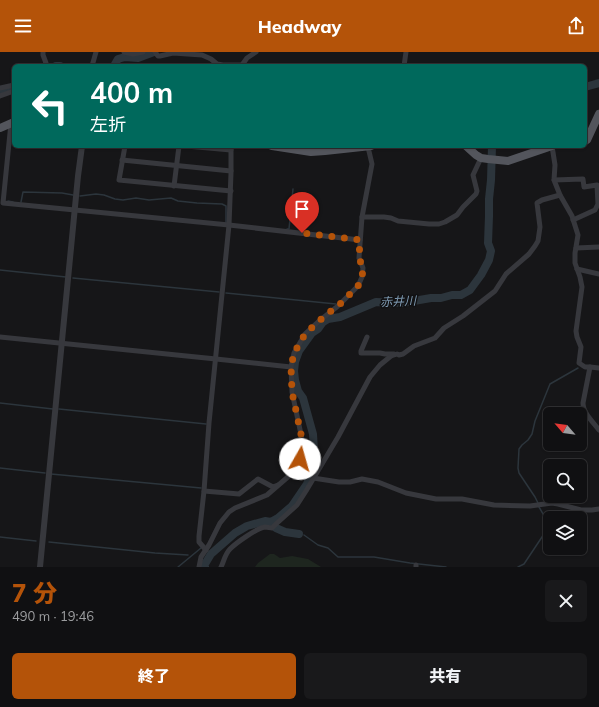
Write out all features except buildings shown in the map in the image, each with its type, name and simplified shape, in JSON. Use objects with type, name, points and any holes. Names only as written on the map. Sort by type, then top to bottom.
[{"type":"main road","points":[[587,140],[599,114]]},
{"type":"main road","points":[[0,128],[12,123]]},
{"type":"main road","points":[[285,148],[311,152],[350,148]]},
{"type":"main road","points":[[468,148],[476,155],[485,159],[508,160],[546,148]]},
{"type":"street","points":[[44,52],[43,55],[45,64]]},
{"type":"street","points":[[93,64],[96,52]]},
{"type":"street","points":[[124,52],[133,54],[143,52]]},
{"type":"street","points":[[243,64],[247,58],[256,52]]},
{"type":"street","points":[[404,64],[406,52]]},
{"type":"street","points":[[155,53],[158,56],[173,53],[202,55],[211,59],[217,64]]},
{"type":"street","points":[[0,88],[12,85]]},
{"type":"street","points":[[0,96],[12,92]]},
{"type":"street","points":[[12,131],[3,203],[229,225],[360,240]]},
{"type":"street","points":[[40,567],[61,343],[82,148]]},
{"type":"street","points":[[125,148],[119,180],[231,192]]},
{"type":"street","points":[[174,186],[179,148]]},
{"type":"street","points":[[206,550],[199,542],[209,423],[229,225],[231,148]]},
{"type":"street","points":[[199,567],[201,557],[220,523],[229,512],[235,508],[267,495],[289,476],[300,459],[302,444],[301,431],[292,392],[291,367],[294,353],[305,334],[338,306],[358,286],[362,278],[363,268],[359,258],[360,240],[362,217],[372,164],[370,148]]},
{"type":"street","points":[[552,148],[555,165],[554,180],[573,220],[578,235],[575,263],[582,287],[576,331],[581,347],[579,363],[585,367],[599,368]]},
{"type":"street","points":[[362,217],[384,217],[398,221],[429,224],[439,224],[444,222],[457,215],[476,194],[477,191],[473,175],[485,159]]},
{"type":"street","points":[[122,160],[231,171]]},
{"type":"street","points":[[554,180],[583,179],[584,187],[597,185],[598,204],[595,210],[573,220]]},
{"type":"street","points":[[367,337],[361,353],[400,355],[414,346],[434,338],[444,328],[463,316],[495,291],[506,274],[529,254],[538,241],[540,227],[537,203],[560,195]]},
{"type":"street","points":[[576,248],[599,248]]},
{"type":"street","points":[[578,269],[599,274]]},
{"type":"street","points":[[0,337],[291,367]]},
{"type":"street","points":[[221,567],[230,549],[258,529],[265,527],[272,528],[297,505],[338,437],[370,377],[380,365],[391,356],[397,354]]},
{"type":"street","points":[[590,367],[582,403],[586,413],[599,430]]},
{"type":"street","points":[[313,478],[339,482],[350,482],[362,479],[368,480],[378,482],[406,493],[436,499],[462,499],[494,505],[523,506],[552,503],[581,510],[599,509]]},
{"type":"street","points":[[204,491],[238,494],[258,479],[273,487],[280,484]]},
{"type":"shaded area","points":[[270,554],[274,554],[280,558],[292,556],[308,559],[321,567],[255,567]]},
{"type":"waterway","points":[[115,64],[118,59],[125,57],[138,58],[154,52]]},
{"type":"waterway","name":"赤井川","points":[[587,86],[599,83]]},
{"type":"waterway","points":[[0,91],[12,88]]},
{"type":"waterway","name":"赤井川","points":[[205,567],[205,564],[211,554],[235,533],[247,526],[265,521],[271,522],[278,518],[292,506],[307,484],[313,466],[313,434],[303,398],[298,391],[294,371],[295,362],[299,351],[312,333],[328,319],[340,317],[376,302],[402,303],[431,298],[441,298],[452,295],[461,295],[470,290],[481,275],[489,260],[491,251],[488,243],[492,148]]},
{"type":"waterway","points":[[287,229],[289,229],[293,189]]},
{"type":"waterway","points":[[21,202],[23,192],[62,193],[73,195]]},
{"type":"waterway","points":[[80,196],[96,194],[123,200],[136,198],[149,200],[171,198],[178,201],[222,204],[226,206],[226,223]]},
{"type":"waterway","points":[[8,201],[13,202]]},
{"type":"waterway","points":[[0,270],[66,277]]},
{"type":"waterway","points":[[73,278],[219,292]]},
{"type":"waterway","points":[[226,293],[336,304]]},
{"type":"waterway","points":[[538,503],[519,473],[519,449],[532,434],[535,421],[550,384],[578,368]]},
{"type":"waterway","points":[[0,403],[53,409]]},
{"type":"waterway","points":[[59,409],[206,424]]},
{"type":"waterway","points":[[0,468],[45,473]]},
{"type":"waterway","points":[[51,474],[201,488]]},
{"type":"waterway","points":[[518,567],[524,564],[544,534],[546,519],[539,507]]},
{"type":"waterway","points":[[276,528],[285,532],[299,534]]},
{"type":"waterway","points":[[304,535],[318,545],[328,548],[338,557],[374,557],[446,567]]},
{"type":"waterway","points":[[0,537],[36,541]]},
{"type":"waterway","points":[[49,542],[188,555]]},
{"type":"waterway","points":[[178,567],[201,548]]},
{"type":"route","points":[[300,459],[302,439],[299,419],[292,392],[291,367],[294,353],[305,334],[338,306],[358,286],[362,278],[363,268],[359,258],[360,240],[302,233]]}]
